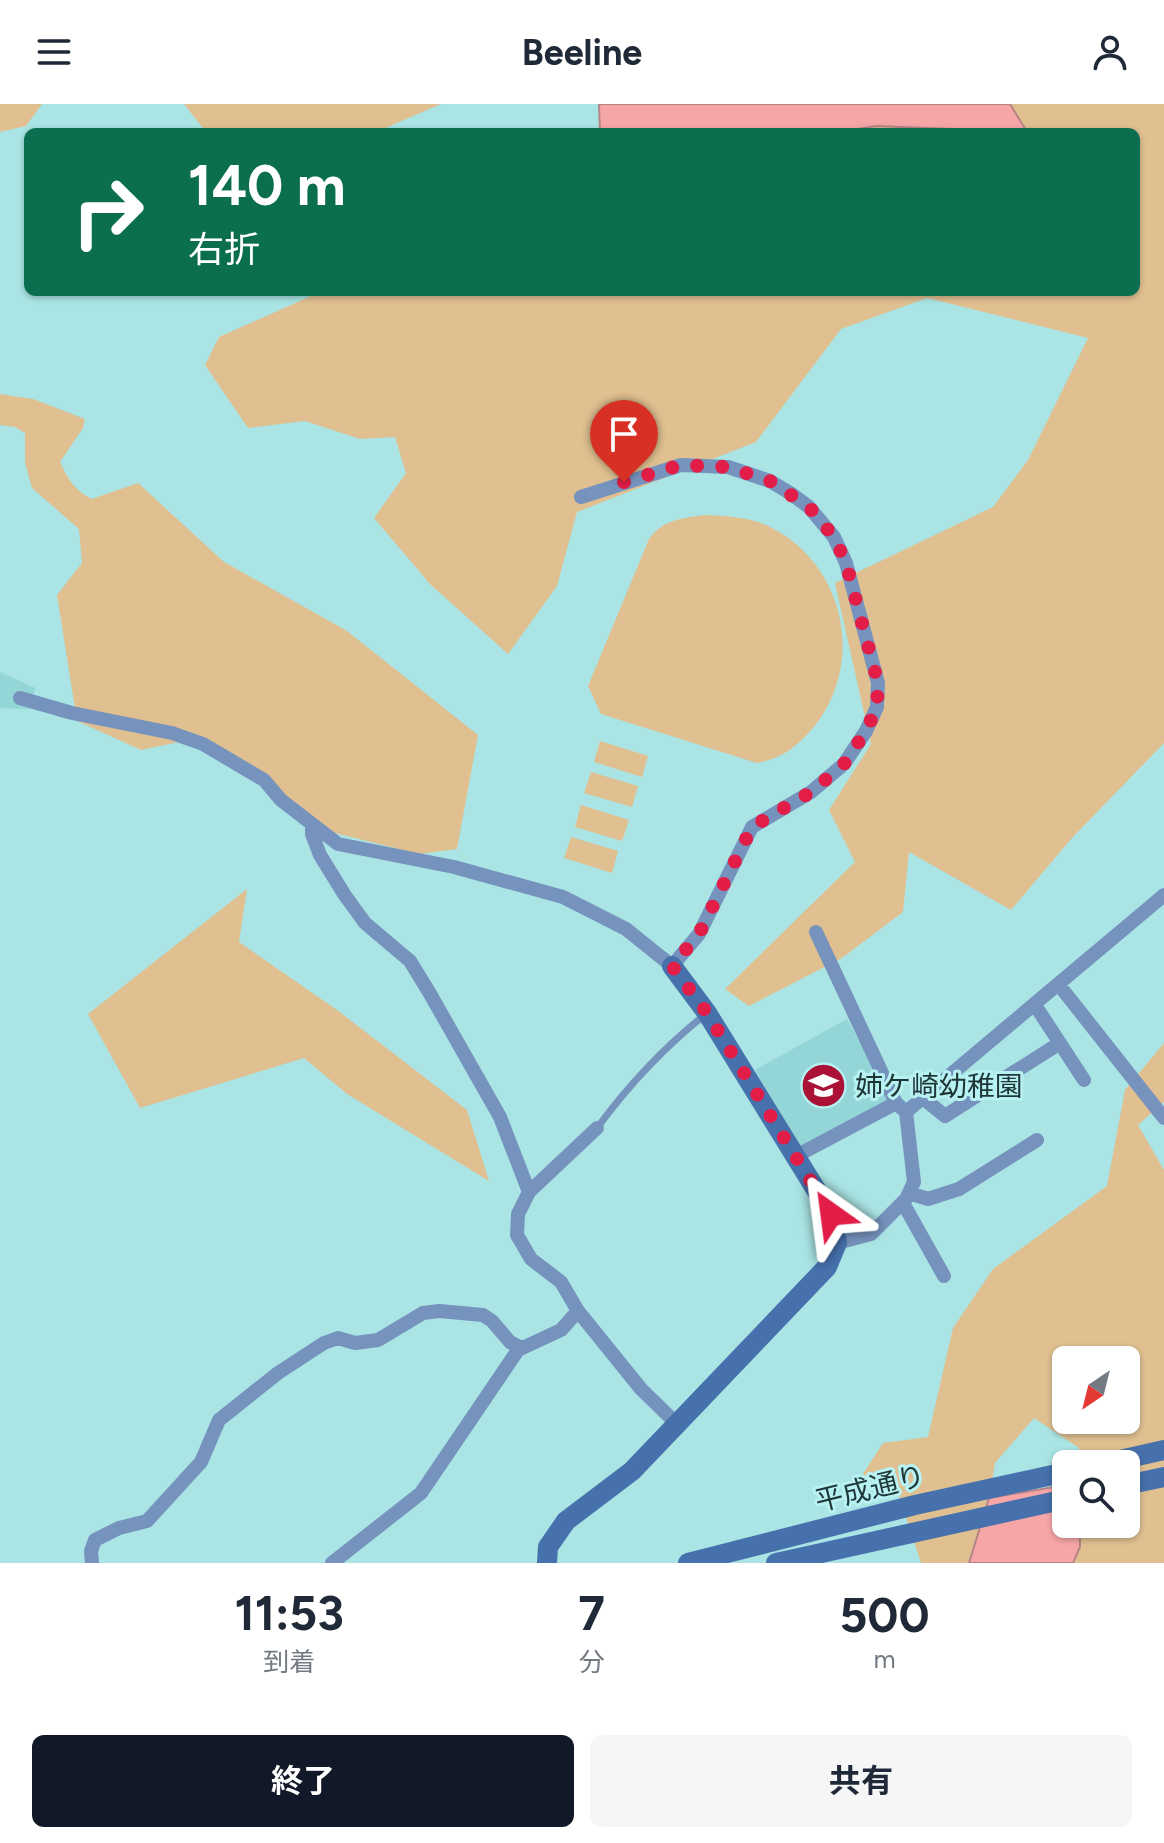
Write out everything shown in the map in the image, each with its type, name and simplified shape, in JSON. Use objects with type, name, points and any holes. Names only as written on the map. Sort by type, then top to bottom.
[{"type":"street","points":[[581,497],[681,465],[728,467],[770,481],[790,493],[809,507],[834,537],[846,563],[878,683],[877,707],[866,731],[844,764],[811,792],[752,827],[699,934],[672,966]]},
{"type":"street","points":[[20,698],[64,711],[172,733],[203,744],[264,780],[281,800],[338,844],[454,867],[563,897],[626,929],[672,966],[707,1013],[796,1156],[831,1214],[837,1243],[827,1267],[632,1471],[566,1521],[548,1547],[547,1563]]},
{"type":"street","points":[[312,825],[320,855],[344,894],[365,923],[410,961],[429,992],[500,1117],[529,1192]]},
{"type":"street","points":[[796,1156],[923,1098],[1164,895]]},
{"type":"street","points":[[816,932],[901,1107],[914,1182],[906,1198],[871,1234],[837,1243]]},
{"type":"street","points":[[1059,985],[1164,1118]]},
{"type":"street","points":[[1035,1005],[1084,1080]]},
{"type":"street","points":[[923,1098],[945,1116],[1060,1043]]},
{"type":"street","points":[[597,1128],[529,1192],[518,1214],[517,1235],[531,1259],[561,1282],[578,1311],[641,1389],[677,1424]]},
{"type":"street","points":[[906,1198],[928,1199],[959,1189],[1037,1140]]},
{"type":"street","points":[[906,1198],[944,1276]]},
{"type":"street","points":[[92,1563],[91,1551],[95,1540],[119,1528],[147,1521],[201,1462],[219,1420],[278,1373],[324,1343],[338,1338],[355,1343],[378,1340],[415,1317],[439,1311],[483,1315],[510,1342],[521,1348]]},
{"type":"street","points":[[332,1563],[421,1493],[521,1348],[561,1330],[578,1311]]},
{"type":"street","points":[[1140,1455],[1164,1450]]},
{"type":"street","name":"平成通り","points":[[688,1563],[915,1505],[1052,1475]]},
{"type":"street","points":[[1140,1482],[1164,1477]]},
{"type":"street","name":"平成通り","points":[[776,1563],[1052,1502]]},
{"type":"lane","points":[[597,1128],[624,1092],[707,1013]]},
{"type":"shaded area","points":[[0,104],[42,104],[26,126],[0,132]]},
{"type":"shaded area","points":[[184,104],[441,104],[385,128],[203,128]]},
{"type":"shaded area","points":[[599,104],[1010,104],[1025,128],[876,126],[600,128]]},
{"type":"shaded area","points":[[1010,104],[1164,104],[1164,743],[1072,838],[1011,910],[909,852],[903,912],[842,958],[749,1006],[725,989],[855,862],[829,810],[871,744],[835,583],[993,507],[1028,460],[1088,338],[927,298],[841,329],[756,442],[577,512],[557,586],[508,654],[430,584],[374,518],[406,473],[395,437],[360,439],[305,421],[248,428],[205,365],[219,337],[311,296],[1140,296],[1140,128],[1025,128]]},
{"type":"shaded area","points":[[876,126],[926,128],[864,128]]},
{"type":"shaded area","points":[[0,394],[33,399],[85,419],[83,428],[60,462],[81,492],[92,499],[138,483],[224,562],[347,631],[478,735],[457,849],[419,854],[335,833],[202,737],[141,750],[77,721],[57,595],[82,563],[79,529],[32,488],[25,462],[25,433],[15,427],[0,425]]},
{"type":"shaded area","points":[[705,515],[756,521],[797,545],[817,566],[831,591],[840,618],[843,646],[839,675],[829,702],[813,728],[801,740],[788,751],[766,761],[757,763],[601,714],[588,686],[649,539],[667,524]]},
{"type":"shaded area","points":[[0,672],[35,688],[31,709],[0,708]]},
{"type":"shaded area","points":[[600,741],[648,756],[642,777],[594,762]]},
{"type":"shaded area","points":[[591,772],[638,786],[632,807],[584,793]]},
{"type":"shaded area","points":[[581,805],[629,820],[622,841],[575,827]]},
{"type":"shaded area","points":[[571,837],[618,851],[612,873],[564,858]]},
{"type":"shaded area","points":[[247,889],[239,942],[337,1010],[467,1110],[489,1181],[347,1094],[304,1058],[140,1108],[88,1014]]},
{"type":"shaded area","name":"姉ケ崎幼稚園","points":[[847,1019],[893,1101],[801,1152],[755,1070]]},
{"type":"shaded area","points":[[1164,1043],[1164,1102],[1138,1125],[1164,1170],[1164,1563],[1073,1563],[1080,1547],[1080,1538],[1140,1538],[1140,1450],[1079,1450],[1058,1434],[1140,1434],[1140,1346],[1052,1346],[1052,1430],[1034,1418],[995,1463],[989,1498],[969,1563],[921,1563],[897,1489],[861,1477],[883,1443],[928,1437],[953,1328],[993,1269],[1107,1186],[1125,1090]]},
{"type":"shaded area","points":[[1052,1487],[1052,1538],[1080,1538],[1080,1547],[1073,1563],[969,1563],[989,1498]]},
{"type":"place","name":"姉ケ崎幼稚園","points":[[824,1086]]},
{"type":"route","points":[[624,482],[681,465],[728,467],[770,481],[809,507],[834,537],[846,563],[878,683],[877,707],[866,731],[844,764],[811,792],[752,827],[699,934],[672,966],[707,1013],[831,1214]]}]
